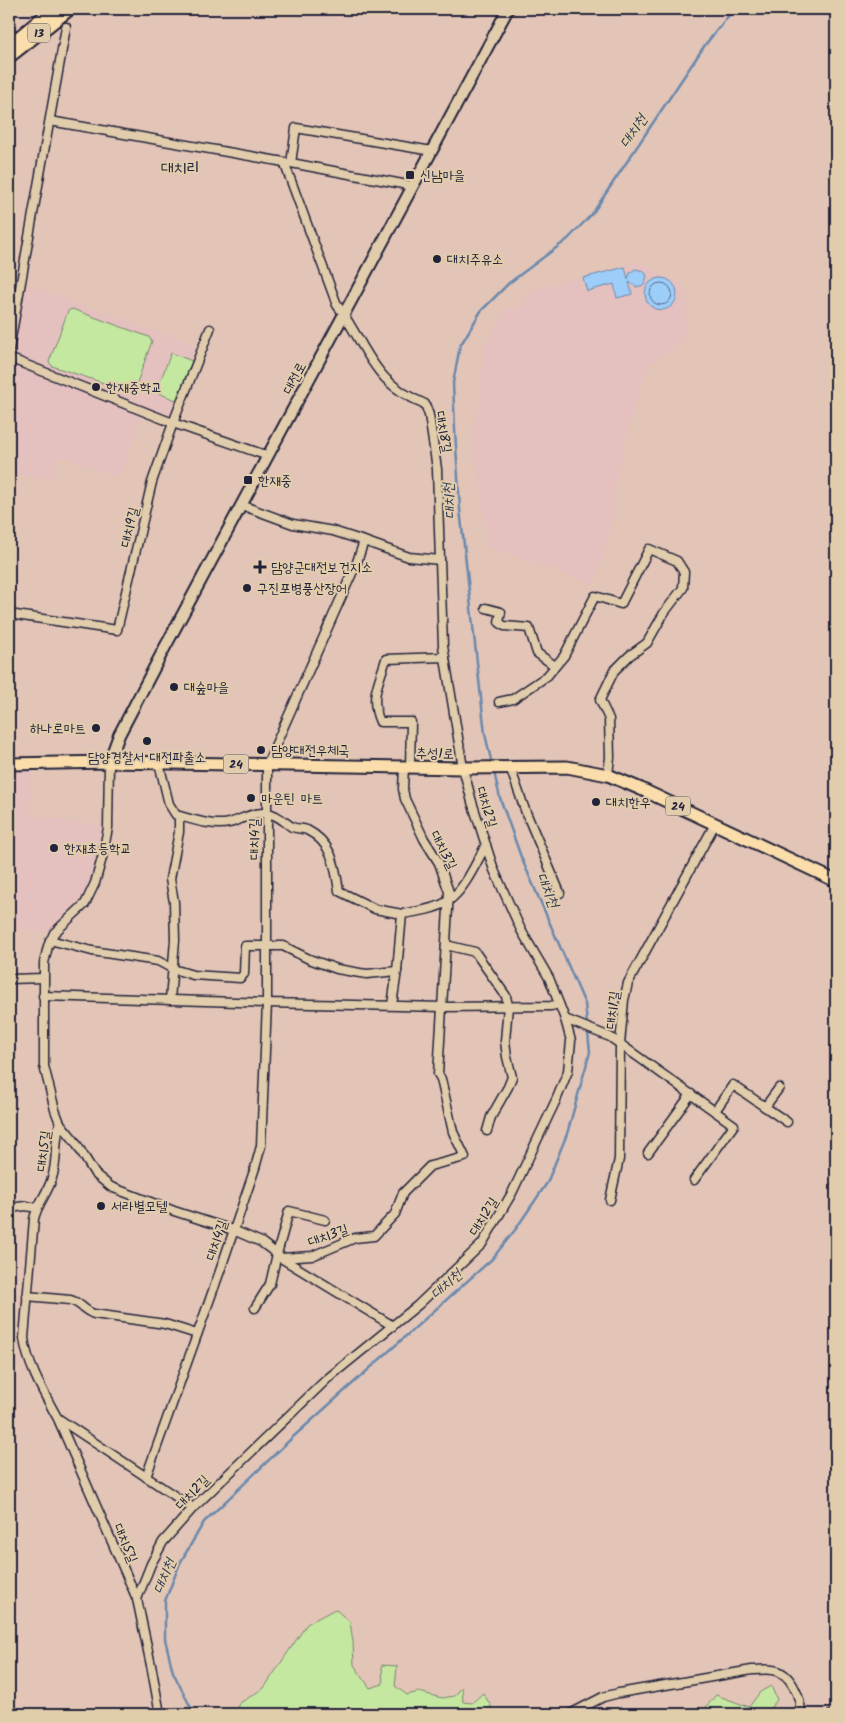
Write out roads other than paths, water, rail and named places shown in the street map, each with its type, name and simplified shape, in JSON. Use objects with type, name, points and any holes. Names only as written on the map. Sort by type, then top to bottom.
[{"type":"main road","name":"13","points":[[9,45],[53,9]]},
{"type":"main road","name":"13","points":[[9,57],[70,9]]},
{"type":"main road","name":"추성1로","points":[[9,764],[109,762],[463,768],[567,767],[608,775],[836,881]]},
{"type":"street","name":"대전로","points":[[109,762],[119,735],[508,9]]},
{"type":"street","points":[[9,350],[66,27]]},
{"type":"street","points":[[50,121],[413,186]]},
{"type":"street","points":[[287,163],[296,128],[432,151]]},
{"type":"street","name":"대치8길","points":[[287,163],[337,305],[368,357],[384,379],[398,391],[426,404],[430,415],[437,469],[445,657],[463,768]]},
{"type":"street","points":[[173,423],[210,329]]},
{"type":"street","points":[[9,358],[173,423],[268,456]]},
{"type":"street","name":"대치9길","points":[[9,614],[117,630],[152,482],[173,423]]},
{"type":"street","points":[[241,505],[293,524],[333,531],[409,557],[440,560]]},
{"type":"street","points":[[267,764],[357,562],[364,541]]},
{"type":"street","points":[[499,702],[513,699],[546,676],[564,656],[595,596],[621,604],[649,549],[677,561],[684,572],[683,588],[664,613],[648,643],[629,656],[614,671],[600,700],[609,719],[610,757],[608,775]]},
{"type":"street","points":[[486,608],[501,612],[500,622],[504,626],[529,628],[537,653],[555,666]]},
{"type":"street","name":"대치3길","points":[[279,1256],[312,1256],[355,1238],[374,1236],[395,1214],[403,1192],[430,1166],[465,1157],[453,1132],[441,1079],[438,1074],[449,892],[439,863],[424,839],[405,799],[403,789],[411,722],[380,722],[374,705],[377,683],[382,674],[386,658],[445,657]]},
{"type":"street","name":"대치5길","points":[[109,762],[108,828],[95,883],[85,904],[60,926],[50,940],[45,953],[43,978],[44,1066],[60,1123],[57,1131],[52,1180],[37,1208],[24,1338],[25,1350],[43,1392],[58,1419],[137,1599],[160,1714]]},
{"type":"street","points":[[159,763],[169,804],[172,810],[179,816],[204,822],[227,824],[256,813],[267,813],[274,815],[295,828],[305,829],[321,841],[330,852],[335,864],[339,891],[375,909],[402,914],[419,912],[448,901],[466,880],[486,845]]},
{"type":"street","name":"대치4길","points":[[146,1477],[255,1168],[261,1146],[267,1003],[267,764]]},
{"type":"street","points":[[510,767],[525,810],[560,893]]},
{"type":"street","name":"대치2길","points":[[137,1599],[151,1564],[164,1542],[193,1508],[327,1379],[418,1305],[482,1244],[512,1192],[568,1071],[571,1041],[565,1019],[548,978],[517,921],[494,870],[463,768]]},
{"type":"street","points":[[170,1000],[175,926],[170,879],[179,832],[179,816]]},
{"type":"street","name":"대치1길","points":[[694,1180],[734,1125],[620,1044],[625,994],[628,983],[715,824]]},
{"type":"street","points":[[392,1005],[398,971],[402,914]]},
{"type":"street","points":[[50,940],[92,951],[158,961],[193,975],[240,978],[244,974],[245,946],[267,945],[283,946],[301,956],[337,969],[367,974],[398,971]]},
{"type":"street","points":[[446,945],[475,952],[506,996],[508,1006],[507,1057],[512,1077],[491,1117],[487,1131]]},
{"type":"street","points":[[9,979],[43,978]]},
{"type":"street","points":[[43,996],[443,1007],[551,1006],[559,1004]]},
{"type":"street","points":[[565,1019],[610,1037],[620,1044],[619,1158],[610,1200]]},
{"type":"street","points":[[714,1111],[733,1085],[787,1122]]},
{"type":"street","points":[[765,1107],[779,1088]]},
{"type":"street","points":[[648,1153],[691,1094]]},
{"type":"street","points":[[60,1123],[74,1140],[95,1174],[111,1187],[261,1242],[279,1256],[393,1326]]},
{"type":"street","points":[[9,1208],[26,1206],[37,1208]]},
{"type":"street","points":[[255,1308],[270,1284],[279,1256],[289,1210],[326,1220]]},
{"type":"street","points":[[28,1296],[75,1301],[86,1311],[94,1314],[165,1324],[197,1334]]},
{"type":"street","points":[[58,1419],[193,1508]]},
{"type":"street","points":[[570,1714],[603,1697],[618,1693],[752,1670],[772,1670],[780,1672],[794,1686],[801,1714]]},
{"type":"street","points":[[832,1714],[836,1711]]},
{"type":"water","points":[[625,267],[628,279],[630,273],[635,269],[644,271],[647,276],[644,285],[636,287],[629,282],[632,294],[617,298],[614,284],[587,291],[583,278]]},
{"type":"water","points":[[661,278],[667,279],[672,283],[676,288],[676,300],[672,305],[667,309],[661,310],[655,309],[650,305],[646,300],[645,294],[646,288],[650,283],[655,279]]},
{"type":"waterway","name":"대치천","points":[[492,764],[485,734],[460,509],[453,383],[460,346],[481,311],[509,283],[568,239],[592,214],[705,45],[734,9]]},
{"type":"waterway","name":"대치천","points":[[197,1714],[190,1706],[173,1672],[165,1639],[165,1601],[180,1563],[204,1522],[293,1437],[492,1259],[515,1230],[547,1183],[567,1134],[590,1052],[585,1004],[521,857],[500,798],[494,772]]},
{"type":"place","name":"신남마을","points":[[410,175]]},
{"type":"place","name":"대치주유소","points":[[437,259]]},
{"type":"place","name":"한재중학교","points":[[96,387]]},
{"type":"place","name":"한재중","points":[[248,480]]},
{"type":"place","name":"담양군대전보건지소","points":[[260,567]]},
{"type":"place","name":"구진포병풍산장어","points":[[247,588]]},
{"type":"place","name":"대숲마을","points":[[174,687]]},
{"type":"place","name":"하나로마트","points":[[96,728]]},
{"type":"place","name":"담양경찰서 대전파출소","points":[[147,741]]},
{"type":"place","name":"담양대전우체국","points":[[261,750]]},
{"type":"place","name":"마운틴 마트","points":[[251,798]]},
{"type":"place","name":"대치한우","points":[[596,802]]},
{"type":"place","name":"한재초등학교","points":[[54,848]]},
{"type":"place","name":"서라별모텔","points":[[101,1206]]},
{"type":"district","name":"대치리","points":[[180,167]]}]
